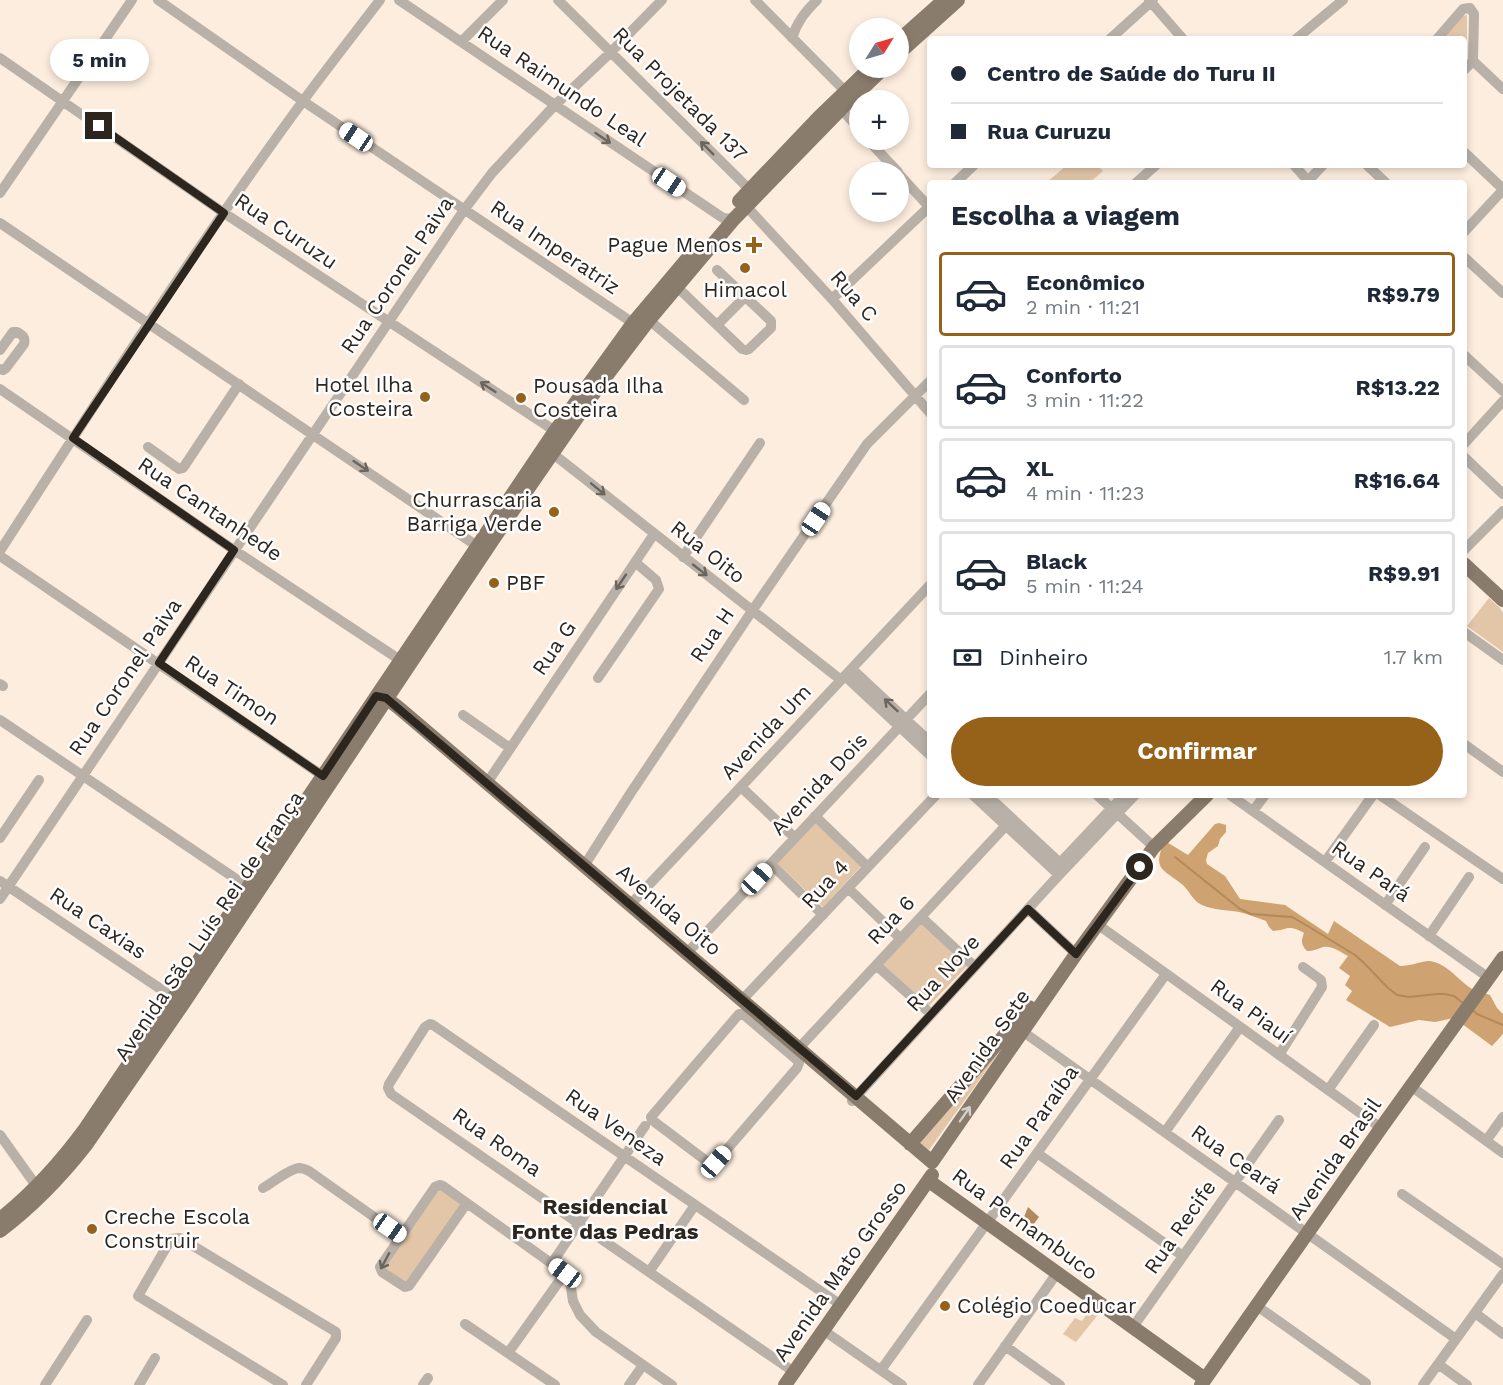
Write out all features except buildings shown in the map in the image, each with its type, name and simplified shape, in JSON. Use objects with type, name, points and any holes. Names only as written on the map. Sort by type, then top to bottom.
[{"type":"main road","points":[[909,30],[944,0]]},
{"type":"main road","points":[[909,44],[958,0]]},
{"type":"main road","name":"Avenida São Luís Rei de França","points":[[0,1219],[38,1187],[85,1129],[323,776],[381,697],[400,660],[601,383],[749,189],[859,78]]},
{"type":"main road","name":"Avenida São Luís Rei de França","points":[[0,1231],[44,1194],[86,1145],[183,1004],[555,431],[633,323],[728,218],[746,206],[874,78]]},
{"type":"main road","points":[[1467,567],[1503,600]]},
{"type":"main road","name":"Avenida Oito","points":[[381,697],[487,783],[742,1000],[776,1035],[799,1048],[854,1099],[932,1162]]},
{"type":"main road","name":"Avenida Sete","points":[[932,1162],[1097,924],[1154,847],[1204,798]]},
{"type":"main road","name":"Avenida Sete","points":[[910,1144],[1076,954]]},
{"type":"main road","name":"Avenida Brasil","points":[[1207,1383],[1257,1306],[1503,958]]},
{"type":"main road","points":[[928,1181],[933,1171],[932,1162]]},
{"type":"main road","name":"Rua Pernambuco","points":[[928,1181],[1133,1327],[1207,1383]]},
{"type":"main road","name":"Avenida Mato Grosso","points":[[785,1385],[928,1181]]},
{"type":"street","points":[[0,192],[132,0]]},
{"type":"street","name":"Rua Imperatriz","points":[[158,0],[303,101],[633,323]]},
{"type":"street","points":[[0,550],[224,213],[303,101],[380,0]]},
{"type":"street","name":"Rua Raimundo Leal","points":[[399,0],[554,106],[728,218]]},
{"type":"street","points":[[462,41],[503,0]]},
{"type":"street","name":"Rua Projetada 137","points":[[558,0],[749,189]]},
{"type":"street","name":"Rua Coronel Paiva","points":[[0,899],[4,884],[82,776],[464,210],[492,173],[554,106],[662,0]]},
{"type":"street","points":[[755,0],[845,91]]},
{"type":"street","points":[[792,38],[800,19],[817,0]]},
{"type":"street","points":[[1300,36],[1343,0]]},
{"type":"street","points":[[1113,36],[1151,1],[1180,36]]},
{"type":"street","points":[[1440,36],[1463,9],[1473,10],[1473,61],[1467,67]]},
{"type":"street","name":"Rua Curuzu","points":[[0,58],[224,213],[555,431]]},
{"type":"street","points":[[1473,61],[1503,89]]},
{"type":"street","points":[[841,109],[849,118]]},
{"type":"street","points":[[877,150],[888,162]]},
{"type":"street","points":[[1467,155],[1503,189],[1467,229]]},
{"type":"street","points":[[958,180],[971,168]]},
{"type":"street","points":[[1139,180],[1153,168]]},
{"type":"street","points":[[1296,168],[1305,180]]},
{"type":"street","points":[[1309,180],[1320,168]]},
{"type":"street","points":[[1370,168],[1383,180]]},
{"type":"street","points":[[909,185],[927,204]]},
{"type":"street","name":"Rua C","points":[[746,206],[832,299],[927,410]]},
{"type":"street","points":[[832,299],[927,210]]},
{"type":"street","points":[[0,223],[313,434],[483,545]]},
{"type":"street","points":[[1467,259],[1503,293]]},
{"type":"street","points":[[676,286],[742,349],[749,349],[771,328],[771,321],[717,270]]},
{"type":"street","points":[[717,325],[745,297]]},
{"type":"street","points":[[649,320],[744,400]]},
{"type":"street","points":[[0,350],[13,332],[23,336],[25,340],[6,368],[0,369]]},
{"type":"street","points":[[1467,358],[1503,391]]},
{"type":"street","points":[[148,447],[179,469],[183,468],[239,384]]},
{"type":"street","name":"Rua H","points":[[584,866],[752,611],[867,444],[927,384]]},
{"type":"street","name":"Rua Cantanhede","points":[[0,388],[234,550],[400,660]]},
{"type":"street","points":[[1467,441],[1503,401]]},
{"type":"street","points":[[684,557],[760,442]]},
{"type":"street","name":"Rua Oito","points":[[552,453],[752,611],[846,675],[903,723]]},
{"type":"street","points":[[1467,461],[1503,495]]},
{"type":"street","points":[[1467,547],[1503,511]]},
{"type":"street","name":"Rua G","points":[[487,783],[654,534]]},
{"type":"street","name":"Rua Timon","points":[[0,556],[323,776]]},
{"type":"street","points":[[598,678],[658,589],[656,580],[635,562]]},
{"type":"street","name":"Avenida Um","points":[[630,905],[927,588]]},
{"type":"street","points":[[1467,634],[1503,660]]},
{"type":"street","name":"Avenida Dois","points":[[687,953],[927,697]]},
{"type":"street","points":[[463,715],[510,748]]},
{"type":"street","points":[[0,720],[248,887]]},
{"type":"street","points":[[903,723],[927,740]]},
{"type":"street","points":[[903,723],[927,751]]},
{"type":"street","points":[[1467,746],[1503,772]]},
{"type":"street","points":[[0,838],[39,780]]},
{"type":"street","points":[[741,787],[795,838]]},
{"type":"street","name":"Rua 4","points":[[742,1000],[933,798]]},
{"type":"street","points":[[977,798],[1060,863]]},
{"type":"street","points":[[989,798],[1059,875]]},
{"type":"street","points":[[1100,798],[1154,847]]},
{"type":"street","points":[[1059,875],[1114,811],[1122,798]]},
{"type":"street","points":[[1059,875],[1060,863],[1114,811],[1132,798]]},
{"type":"street","name":"Rua Pará","points":[[1234,798],[1489,978]]},
{"type":"street","points":[[1253,811],[1263,798]]},
{"type":"street","points":[[1325,862],[1371,798]]},
{"type":"street","points":[[1384,798],[1503,879]]},
{"type":"street","points":[[815,816],[868,867]]},
{"type":"street","name":"Rua 6","points":[[799,1048],[1009,822]]},
{"type":"street","points":[[1386,905],[1425,847]]},
{"type":"street","points":[[771,864],[823,915]]},
{"type":"street","name":"Rua Nove","points":[[854,1099],[1059,875]]},
{"type":"street","points":[[1430,936],[1469,877]]},
{"type":"street","name":"Rua Caxias","points":[[4,884],[96,950],[174,998]]},
{"type":"street","points":[[848,888],[901,939]]},
{"type":"street","points":[[1028,909],[1076,954]]},
{"type":"street","points":[[921,916],[975,967]]},
{"type":"street","name":"Rua Piauí","points":[[1097,924],[1381,1128]]},
{"type":"street","points":[[876,965],[931,1014]]},
{"type":"street","points":[[1279,1055],[1322,987],[1321,980],[1303,967]]},
{"type":"street","name":"Rua Paraíba","points":[[881,1370],[1166,974]]},
{"type":"street","points":[[739,1014],[743,1014],[776,1035],[799,1064],[716,1162],[710,1163],[652,1120],[652,1115],[739,1014]]},
{"type":"street","name":"Rua Veneza","points":[[428,1025],[433,1025],[841,1305]]},
{"type":"street","name":"Rua Roma","points":[[428,1025],[389,1084],[389,1091],[794,1372]]},
{"type":"street","points":[[1328,1090],[1374,1025]]},
{"type":"street","points":[[1165,1132],[1240,1027]]},
{"type":"street","name":"Rua Ceará","points":[[1022,1031],[1456,1339]]},
{"type":"street","points":[[1412,1087],[1503,1152]]},
{"type":"street","points":[[1486,1141],[1503,1117]]},
{"type":"street","name":"Rua Recife","points":[[1133,1327],[1279,1120]]},
{"type":"street","points":[[552,1263],[645,1126]]},
{"type":"street","points":[[0,1135],[38,1187]]},
{"type":"street","points":[[1037,1153],[1183,1257]]},
{"type":"street","points":[[263,1188],[296,1168],[302,1168],[401,1236]]},
{"type":"street","points":[[467,1203],[409,1286],[405,1287],[380,1270],[435,1187],[440,1185],[446,1188],[552,1263],[565,1273],[570,1281],[574,1305],[596,1332],[672,1385]]},
{"type":"street","points":[[1402,1194],[1503,1264]]},
{"type":"street","points":[[650,1272],[695,1205]]},
{"type":"street","points":[[283,1385],[138,1296],[171,1239],[180,1238],[336,1332],[336,1338],[306,1385]]},
{"type":"street","points":[[508,1353],[565,1273]]},
{"type":"street","points":[[978,1385],[1057,1273]]},
{"type":"street","points":[[1423,1385],[1441,1366],[1456,1339],[1478,1315],[1503,1274]]},
{"type":"street","points":[[1257,1306],[1366,1383]]},
{"type":"street","points":[[1478,1315],[1503,1334]]},
{"type":"street","points":[[45,1385],[87,1320]]},
{"type":"street","points":[[465,1324],[555,1385]]},
{"type":"street","points":[[824,1330],[902,1385]]},
{"type":"street","points":[[1005,1346],[1060,1385]]},
{"type":"street","points":[[139,1385],[156,1358]]},
{"type":"street","points":[[634,1383],[643,1365]]},
{"type":"street","points":[[1441,1366],[1467,1385]]},
{"type":"shaded area","points":[[1467,15],[1467,36],[1445,36],[1463,16]]},
{"type":"shaded area","points":[[1064,168],[1100,168],[1103,171],[1092,180],[1050,180]]},
{"type":"shaded area","points":[[1489,598],[1503,613],[1503,652],[1467,626]]},
{"type":"shaded area","points":[[816,820],[863,864],[823,907],[777,863]]},
{"type":"shaded area","points":[[1215,824],[1226,825],[1226,832],[1218,846],[1208,853],[1207,864],[1225,876],[1240,899],[1285,905],[1328,934],[1334,921],[1400,966],[1428,961],[1440,964],[1467,986],[1490,995],[1503,1014],[1503,1034],[1492,1046],[1454,1018],[1435,1022],[1419,1020],[1390,1027],[1346,1000],[1352,991],[1345,985],[1350,976],[1339,968],[1348,956],[1329,947],[1307,951],[1302,943],[1304,933],[1298,930],[1291,928],[1273,931],[1266,921],[1199,903],[1183,885],[1165,872],[1159,858],[1165,841],[1188,855]]},
{"type":"shaded area","points":[[923,922],[970,963],[929,1006],[881,965]]},
{"type":"shaded area","points":[[1026,1015],[929,1150],[918,1141]]},
{"type":"shaded area","points":[[440,1190],[461,1204],[407,1283],[385,1268]]},
{"type":"shaded area","points":[[1028,1207],[1039,1217],[1033,1225],[1024,1217]]},
{"type":"shaded area","points":[[1093,1306],[1101,1311],[1076,1342],[1063,1334],[1075,1318],[1082,1321]]},
{"type":"waterway","points":[[1175,857],[1240,909],[1251,914],[1292,917],[1355,955],[1397,995],[1409,997],[1445,994],[1454,996],[1464,1004]]},
{"type":"waterway","points":[[1471,1009],[1503,1025]]},
{"type":"place","name":"Pague Menos","points":[[754,245]]},
{"type":"place","name":"Himacol","points":[[745,268]]},
{"type":"place","name":"Hotel Ilha Costeira","points":[[425,397]]},
{"type":"place","name":"Pousada Ilha Costeira","points":[[521,398]]},
{"type":"place","name":"Churrascaria Barriga Verde","points":[[554,512]]},
{"type":"place","name":"PBF","points":[[494,583]]},
{"type":"place","name":"Creche Escola Construir","points":[[92,1229]]},
{"type":"place","name":"Colégio Coeducar","points":[[945,1306]]},
{"type":"district","name":"Residencial Fonte das Pedras","points":[[605,1218]]},
{"type":"route","points":[[99,126],[224,213],[73,438],[234,550],[159,663],[323,776],[376,696],[386,698],[856,1096],[1028,909],[1076,954],[1140,867]]}]
